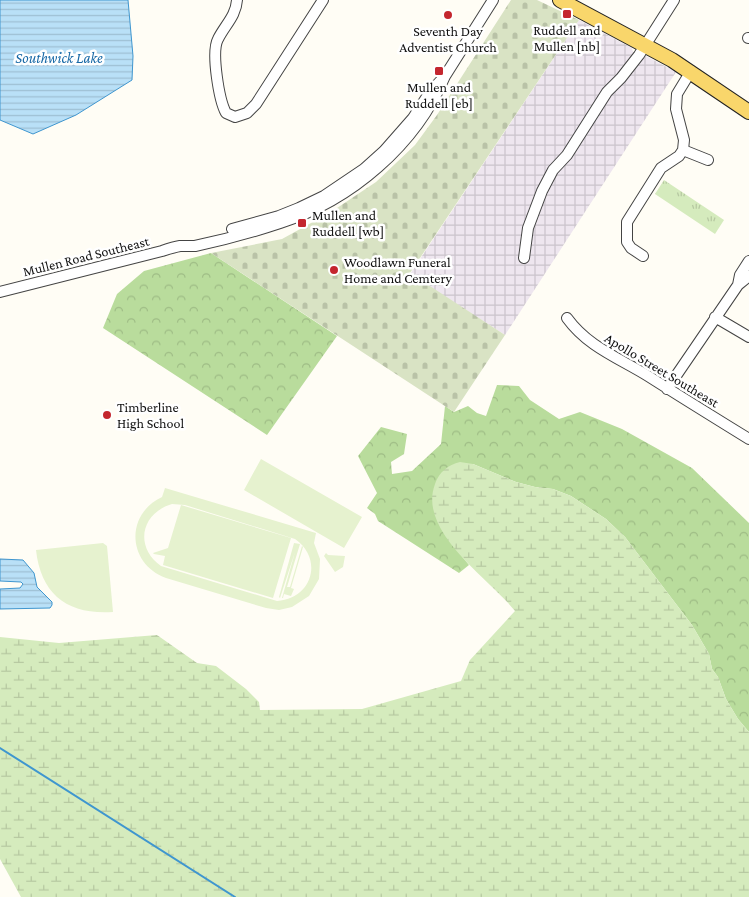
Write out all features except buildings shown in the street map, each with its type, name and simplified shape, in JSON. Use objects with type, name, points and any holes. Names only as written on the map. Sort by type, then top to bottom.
[{"type":"main road","points":[[560,0],[691,71],[749,112]]},
{"type":"street","points":[[237,0],[236,11],[218,39],[216,50],[222,102],[226,113],[235,117],[247,113],[256,104],[319,1]]},
{"type":"street","name":"Mullen Road Southeast","points":[[0,292],[179,246],[193,239],[279,216],[316,200],[364,169],[384,152],[413,118],[430,92],[445,76],[493,0]]},
{"type":"street","points":[[524,258],[528,228],[542,191],[553,170],[567,155],[607,92],[621,78],[674,0]]},
{"type":"street","points":[[643,256],[631,248],[627,242],[627,222],[661,168],[679,156],[684,150],[684,140],[676,109],[677,94],[691,71]]},
{"type":"street","points":[[684,150],[708,160]]},
{"type":"street","points":[[738,285],[740,275],[749,261]]},
{"type":"street","points":[[667,389],[738,285],[749,276]]},
{"type":"street","points":[[715,317],[749,337]]},
{"type":"street","name":"Apollo Street Southeast","points":[[567,318],[577,332],[600,349],[749,439]]},
{"type":"shaded area","points":[[579,20],[632,48],[633,52],[642,57],[646,56],[676,72],[505,335],[410,274]]},
{"type":"green space","points":[[511,0],[537,0],[579,20],[410,273],[505,335],[454,412],[211,253],[282,239],[331,212],[376,182],[415,145],[437,115]]},
{"type":"green space","points":[[664,180],[724,220],[715,234],[655,194]]},
{"type":"green space","points":[[211,253],[337,336],[267,435],[103,328],[117,294],[144,271]]},
{"type":"green space","points":[[497,385],[519,386],[530,400],[559,419],[580,412],[622,429],[692,468],[749,523],[749,732],[738,719],[726,699],[718,677],[712,669],[709,654],[692,625],[625,537],[606,519],[571,496],[553,489],[516,482],[473,464],[452,544],[469,565],[459,573],[378,521],[375,514],[367,508],[377,493],[358,456],[381,427],[407,434],[404,454],[391,462],[392,474],[412,471],[441,444],[445,406],[454,412],[468,406],[477,413],[486,416]]},
{"type":"green space","points":[[261,459],[362,517],[344,548],[244,490]]},
{"type":"green space","points":[[460,462],[473,464],[516,482],[553,489],[571,496],[606,519],[625,537],[692,625],[709,654],[712,669],[718,677],[726,699],[738,719],[749,732],[749,897],[21,897],[0,859],[0,637],[59,643],[157,635],[197,663],[216,666],[246,689],[259,702],[260,710],[362,709],[461,681],[470,660],[515,611],[459,554],[436,520],[432,502],[435,484],[444,470]]},
{"type":"green space","points":[[165,488],[316,533],[314,543],[320,559],[319,579],[309,596],[292,607],[279,610],[266,608],[166,578],[153,571],[144,562],[138,551],[137,527],[141,515],[150,505],[162,497]],"holes":[[[172,504],[185,505],[295,539],[304,547],[309,557],[310,577],[306,586],[289,599],[277,601],[161,566],[152,558],[147,550],[144,540],[148,523],[153,515],[162,508]]]},
{"type":"green space","points":[[181,505],[291,538],[273,598],[163,565],[165,556],[153,553],[168,548]]},
{"type":"green space","points":[[103,543],[107,546],[113,612],[97,612],[70,606],[51,590],[44,579],[36,550]]},
{"type":"green space","points":[[294,543],[300,544],[287,587],[290,587],[303,547],[291,588],[294,589],[291,596],[284,594],[282,598],[295,552],[280,598],[279,597]]},
{"type":"green space","points":[[326,553],[328,555],[345,556],[343,567],[335,572],[324,556]]},
{"type":"water","name":"Southwick Lake","points":[[0,0],[128,0],[133,56],[132,80],[76,115],[33,134],[0,120]]},
{"type":"water","points":[[0,559],[23,560],[34,573],[37,587],[52,602],[50,608],[0,609],[0,589],[20,588],[23,584],[21,582],[0,581]]},
{"type":"waterway","points":[[0,748],[235,897]]},
{"type":"place","name":"Ruddell and Mullen [nb]","points":[[567,14]]},
{"type":"place","name":"Seventh Day Adventist Church","points":[[448,15]]},
{"type":"place","name":"Mullen and Ruddell [eb]","points":[[439,71]]},
{"type":"place","name":"Mullen and Ruddell [wb]","points":[[302,223]]},
{"type":"place","name":"Woodlawn Funeral Home and Cemtery","points":[[334,270]]},
{"type":"place","name":"Timberline High School","points":[[107,415]]}]
